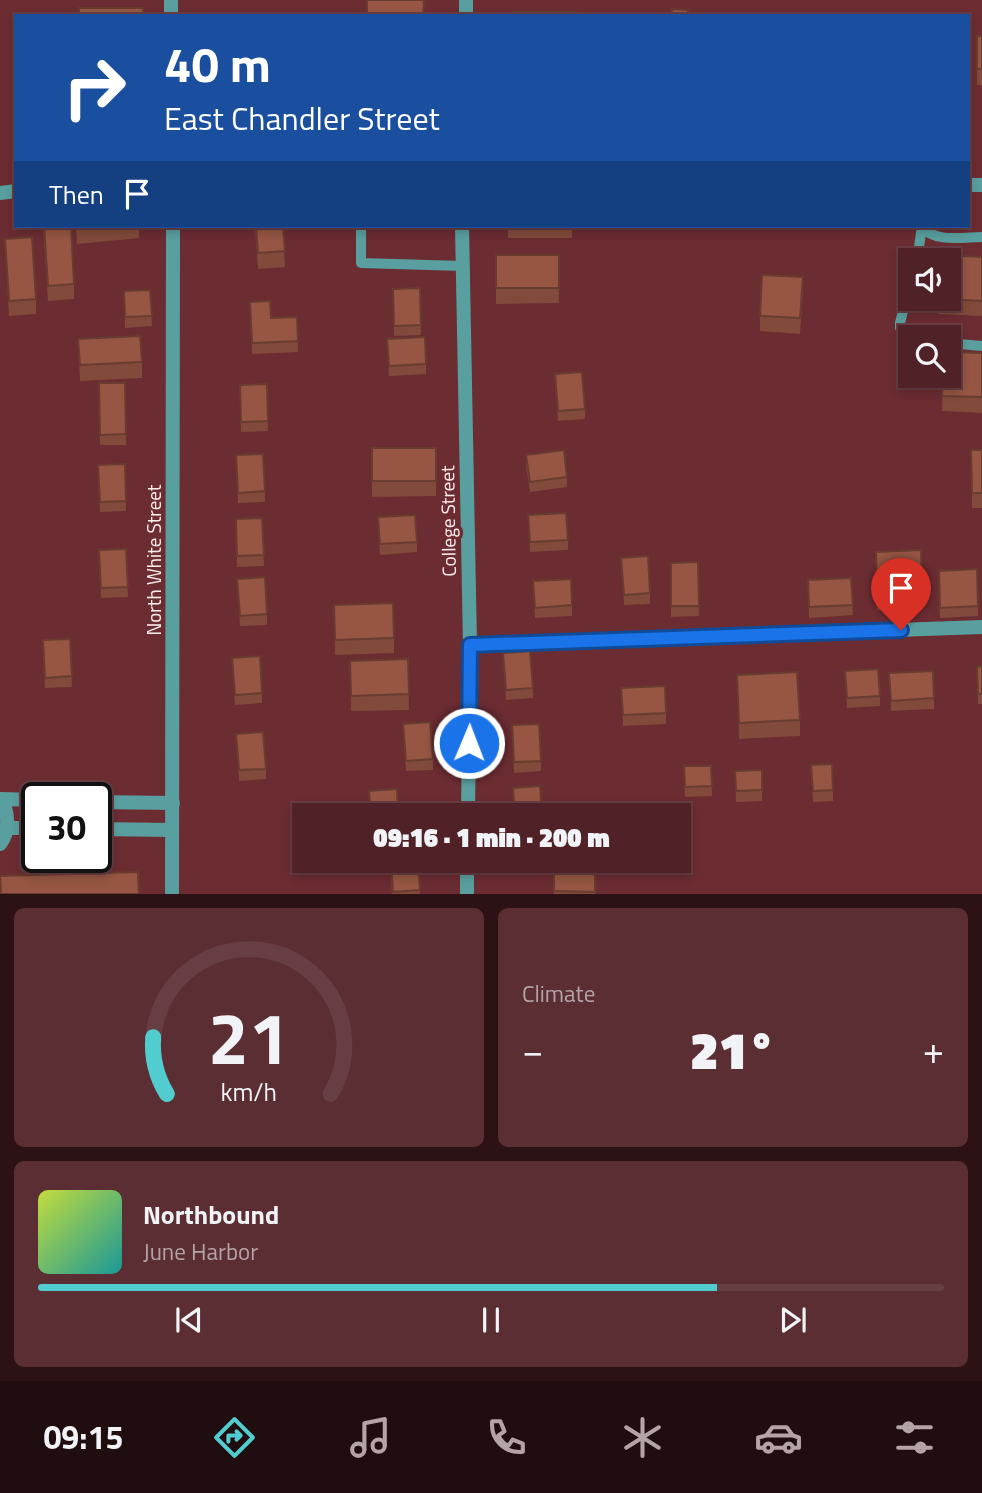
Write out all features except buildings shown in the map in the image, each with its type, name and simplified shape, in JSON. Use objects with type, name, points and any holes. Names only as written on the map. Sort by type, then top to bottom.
[{"type":"street","name":"North White Street","points":[[172,894],[173,228]]},
{"type":"street","name":"College Street","points":[[462,228],[470,645],[468,803]]},
{"type":"street","points":[[470,645],[982,627]]},
{"type":"street","points":[[0,799],[21,800]]},
{"type":"street","points":[[0,799],[4,803],[6,828],[6,836],[0,844]]},
{"type":"street","points":[[112,802],[173,803]]},
{"type":"street","points":[[6,828],[21,828]]},
{"type":"street","points":[[112,829],[172,830]]},
{"type":"street","points":[[467,873],[467,894]]},
{"type":"lane","points":[[361,228],[361,263],[463,266]]},
{"type":"lane","points":[[919,248],[922,228]]},
{"type":"lane","points":[[924,228],[928,234],[938,237],[982,237]]},
{"type":"lane","points":[[961,344],[982,346]]},
{"type":"route","points":[[469,743],[470,645],[901,630]]}]
